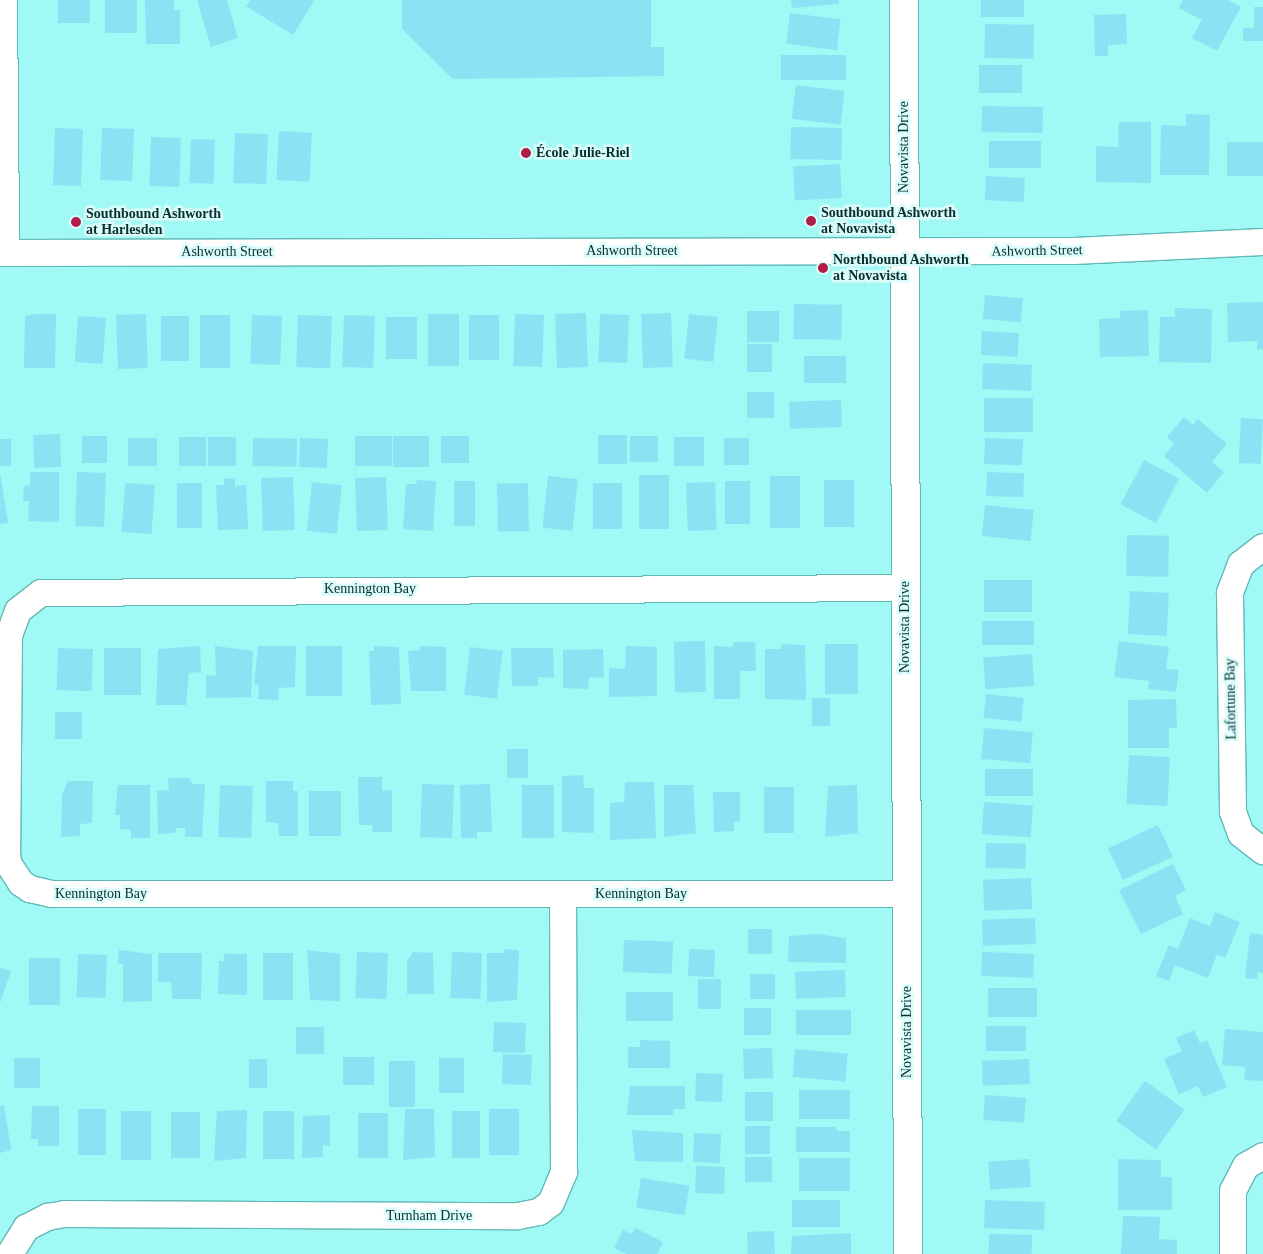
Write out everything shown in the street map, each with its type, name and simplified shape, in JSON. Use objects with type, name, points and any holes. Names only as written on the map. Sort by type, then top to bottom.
[{"type":"street","points":[[3,253],[4,0]]},
{"type":"street","name":"Novavista Drive","points":[[904,0],[908,1254]]},
{"type":"street","name":"Ashworth Street","points":[[3,253],[1085,251],[1263,242]]},
{"type":"street","name":"Lafortune Bay","points":[[1263,547],[1241,564],[1230,593],[1233,812],[1241,834],[1263,851]]},
{"type":"street","name":"Kennington Bay","points":[[905,588],[51,590],[30,599],[11,624],[7,850],[15,875],[30,889],[52,894],[906,894]]},
{"type":"street","name":"Turnham Drive","points":[[10,1254],[26,1228],[48,1217],[65,1214],[518,1216],[539,1212],[551,1203],[564,1172],[563,894]]},
{"type":"street","points":[[1233,1254],[1233,1191],[1246,1166],[1263,1156]]},
{"type":"building","points":[[58,0],[90,0],[90,23],[58,23]]},
{"type":"building","points":[[105,0],[137,0],[137,33],[105,33]]},
{"type":"building","points":[[145,0],[174,0],[174,10],[180,10],[180,44],[146,44]]},
{"type":"building","points":[[197,0],[227,0],[238,38],[211,47]]},
{"type":"building","points":[[250,0],[314,1],[293,35],[246,6]]},
{"type":"building","points":[[402,0],[651,0],[651,47],[664,47],[664,76],[453,79],[402,29]]},
{"type":"building","points":[[791,0],[839,0],[839,4],[792,8]]},
{"type":"building","points":[[981,0],[1024,0],[1024,17],[981,17]]},
{"type":"building","points":[[1183,0],[1228,0],[1241,7],[1217,51],[1192,38],[1202,20],[1179,8]]},
{"type":"building","points":[[1254,7],[1263,7],[1263,41],[1243,41],[1243,28],[1254,28]]},
{"type":"building","points":[[790,13],[841,19],[837,50],[786,44]]},
{"type":"building","points":[[1126,14],[1127,44],[1108,45],[1108,56],[1095,56],[1094,15]]},
{"type":"building","points":[[985,24],[1034,25],[1033,59],[984,58]]},
{"type":"building","points":[[781,55],[846,55],[846,80],[781,80]]},
{"type":"building","points":[[979,65],[1022,65],[1022,93],[979,93]]},
{"type":"building","points":[[796,85],[845,91],[840,125],[792,119]]},
{"type":"building","points":[[982,106],[1043,107],[1043,133],[982,132]]},
{"type":"building","points":[[1186,114],[1210,115],[1209,175],[1160,175],[1161,125],[1186,126]]},
{"type":"building","points":[[1119,122],[1151,122],[1151,183],[1096,182],[1096,146],[1118,147]]},
{"type":"building","points":[[791,127],[842,128],[841,160],[790,159]]},
{"type":"building","points":[[55,128],[83,129],[81,186],[53,185]]},
{"type":"building","points":[[102,128],[134,129],[132,181],[100,180]]},
{"type":"building","points":[[279,131],[312,133],[309,182],[276,180]]},
{"type":"building","points":[[235,133],[268,134],[266,184],[233,183]]},
{"type":"building","points":[[151,137],[181,138],[179,187],[149,186]]},
{"type":"building","points":[[191,139],[215,140],[213,184],[189,183]]},
{"type":"building","points":[[989,141],[1041,141],[1041,168],[989,168]]},
{"type":"building","points":[[1227,142],[1263,142],[1263,176],[1227,176]]},
{"type":"building","points":[[840,164],[842,198],[795,200],[793,166]]},
{"type":"building","points":[[986,176],[1025,178],[1024,202],[985,200]]},
{"type":"building","points":[[985,295],[1023,298],[1021,322],[983,319]]},
{"type":"building","points":[[1263,302],[1263,349],[1257,350],[1257,341],[1228,342],[1227,303]]},
{"type":"building","points":[[794,304],[842,305],[841,340],[793,339]]},
{"type":"building","points":[[1175,308],[1212,309],[1211,363],[1159,362],[1160,317],[1175,317]]},
{"type":"building","points":[[1148,310],[1149,356],[1100,357],[1099,319],[1120,318],[1120,311]]},
{"type":"building","points":[[747,311],[779,311],[779,342],[747,342]]},
{"type":"building","points":[[586,313],[588,367],[557,368],[555,314]]},
{"type":"building","points":[[671,313],[673,367],[643,368],[641,314]]},
{"type":"building","points":[[56,314],[55,368],[24,368],[25,316]]},
{"type":"building","points":[[146,314],[148,368],[118,369],[116,315]]},
{"type":"building","points":[[428,314],[459,314],[459,366],[428,366]]},
{"type":"building","points":[[515,314],[544,315],[542,367],[513,366]]},
{"type":"building","points":[[600,314],[629,315],[627,363],[598,362]]},
{"type":"building","points":[[689,314],[718,317],[713,362],[684,359]]},
{"type":"building","points":[[200,315],[230,315],[230,368],[200,368]]},
{"type":"building","points":[[252,315],[282,316],[280,365],[250,364]]},
{"type":"building","points":[[298,315],[332,316],[330,368],[296,367]]},
{"type":"building","points":[[344,315],[375,316],[373,368],[342,367]]},
{"type":"building","points":[[469,315],[499,315],[499,360],[469,360]]},
{"type":"building","points":[[78,316],[106,318],[103,364],[75,362]]},
{"type":"building","points":[[161,316],[189,316],[189,361],[161,361]]},
{"type":"building","points":[[386,317],[417,317],[417,359],[386,359]]},
{"type":"building","points":[[982,331],[1019,333],[1018,357],[981,355]]},
{"type":"building","points":[[747,344],[772,344],[772,372],[747,372]]},
{"type":"building","points":[[804,356],[846,356],[846,383],[804,383]]},
{"type":"building","points":[[983,363],[1032,365],[1031,391],[982,389]]},
{"type":"building","points":[[747,392],[774,392],[774,418],[747,418]]},
{"type":"building","points":[[984,398],[1033,398],[1033,432],[984,432]]},
{"type":"building","points":[[841,400],[842,427],[790,429],[789,402]]},
{"type":"building","points":[[1184,417],[1193,425],[1198,419],[1227,444],[1212,462],[1224,472],[1207,493],[1164,456],[1174,444],[1167,437]]},
{"type":"building","points":[[1241,418],[1263,419],[1261,464],[1239,463]]},
{"type":"building","points":[[60,434],[61,467],[34,468],[33,435]]},
{"type":"building","points":[[598,435],[627,435],[627,464],[598,464]]},
{"type":"building","points":[[82,436],[107,436],[107,463],[82,463]]},
{"type":"building","points":[[355,436],[392,436],[392,466],[355,466]]},
{"type":"building","points":[[355,436],[392,436],[392,466],[355,466]]},
{"type":"building","points":[[441,436],[469,436],[469,463],[441,463]]},
{"type":"building","points":[[630,436],[658,436],[658,462],[630,462]]},
{"type":"building","points":[[179,437],[206,437],[206,466],[179,466]]},
{"type":"building","points":[[208,437],[236,437],[236,466],[208,466]]},
{"type":"building","points":[[674,437],[704,437],[704,466],[674,466]]},
{"type":"building","points":[[128,438],[157,438],[157,466],[128,466]]},
{"type":"building","points":[[253,438],[297,439],[297,467],[253,466]]},
{"type":"building","points":[[300,438],[328,439],[327,468],[299,467]]},
{"type":"building","points":[[724,438],[749,438],[749,465],[724,465]]},
{"type":"building","points":[[985,438],[1023,439],[1022,465],[984,464]]},
{"type":"building","points":[[0,439],[11,439],[11,466],[0,466]]},
{"type":"building","points":[[1144,460],[1179,479],[1156,523],[1121,504]]},
{"type":"building","points":[[0,472],[8,523],[0,524]]},
{"type":"building","points":[[30,472],[59,472],[59,522],[28,521],[29,501],[23,501],[24,486],[30,485]]},
{"type":"building","points":[[77,472],[106,473],[104,527],[75,526]]},
{"type":"building","points":[[987,472],[1024,473],[1023,497],[986,496]]},
{"type":"building","points":[[639,475],[669,475],[669,529],[639,529]]},
{"type":"building","points":[[548,476],[578,479],[572,531],[543,528]]},
{"type":"building","points":[[770,476],[800,476],[800,528],[770,528]]},
{"type":"building","points":[[293,477],[295,530],[263,531],[261,478]]},
{"type":"building","points":[[386,477],[388,530],[357,531],[355,478]]},
{"type":"building","points":[[235,478],[235,486],[246,485],[248,529],[218,530],[216,485],[224,485],[224,479]]},
{"type":"building","points":[[417,480],[436,481],[433,531],[403,529],[406,484],[416,484]]},
{"type":"building","points":[[824,480],[854,480],[854,527],[824,527]]},
{"type":"building","points":[[454,481],[475,481],[475,526],[454,526]]},
{"type":"building","points":[[725,481],[750,481],[750,524],[725,524]]},
{"type":"building","points":[[312,482],[342,485],[337,534],[307,531]]},
{"type":"building","points":[[715,482],[717,530],[688,531],[686,483]]},
{"type":"building","points":[[125,483],[155,485],[152,534],[122,532]]},
{"type":"building","points":[[177,483],[202,483],[202,528],[177,528]]},
{"type":"building","points":[[528,483],[529,531],[498,532],[497,484]]},
{"type":"building","points":[[593,483],[622,483],[622,529],[593,529]]},
{"type":"building","points":[[985,505],[1034,510],[1030,541],[982,536]]},
{"type":"building","points":[[1127,535],[1169,536],[1168,577],[1126,576]]},
{"type":"building","points":[[984,580],[1032,580],[1032,612],[984,612]]},
{"type":"building","points":[[1130,591],[1169,593],[1167,636],[1128,634]]},
{"type":"building","points":[[982,621],[1034,621],[1034,645],[982,645]]},
{"type":"building","points":[[705,641],[706,692],[675,693],[674,642]]},
{"type":"building","points":[[1119,641],[1169,647],[1166,669],[1179,670],[1176,692],[1148,689],[1149,681],[1114,677]]},
{"type":"building","points":[[734,642],[755,642],[756,671],[740,671],[740,699],[714,699],[714,646],[732,647]]},
{"type":"building","points":[[782,644],[805,645],[806,700],[765,699],[765,649],[781,649]]},
{"type":"building","points":[[825,644],[858,644],[858,694],[825,694]]},
{"type":"building","points":[[200,646],[201,672],[189,673],[186,705],[156,705],[158,649]]},
{"type":"building","points":[[215,646],[253,651],[251,697],[206,698],[206,675],[216,676]]},
{"type":"building","points":[[258,646],[296,646],[295,687],[279,688],[278,700],[258,699],[259,685],[254,684]]},
{"type":"building","points":[[306,646],[342,646],[342,696],[306,696]]},
{"type":"building","points":[[374,646],[399,647],[401,704],[371,705],[369,651],[374,651]]},
{"type":"building","points":[[420,646],[446,647],[446,691],[411,691],[408,651],[420,650]]},
{"type":"building","points":[[626,646],[657,647],[657,696],[609,697],[609,668],[625,669]]},
{"type":"building","points":[[470,647],[503,651],[497,699],[464,695]]},
{"type":"building","points":[[58,648],[93,649],[92,691],[57,690]]},
{"type":"building","points":[[104,648],[141,648],[141,695],[104,695]]},
{"type":"building","points":[[511,648],[553,648],[554,678],[538,677],[538,686],[512,686]]},
{"type":"building","points":[[603,649],[604,678],[589,677],[588,689],[563,688],[563,650]]},
{"type":"building","points":[[1032,654],[1034,686],[985,689],[983,657]]},
{"type":"building","points":[[986,694],[1024,698],[1021,722],[983,718]]},
{"type":"building","points":[[812,698],[830,698],[830,726],[812,726]]},
{"type":"building","points":[[1176,699],[1177,728],[1169,728],[1169,748],[1128,748],[1128,700]]},
{"type":"building","points":[[55,712],[82,712],[82,739],[55,739]]},
{"type":"building","points":[[984,728],[1033,732],[1030,763],[981,759]]},
{"type":"building","points":[[507,749],[528,749],[528,778],[507,778]]},
{"type":"building","points":[[1129,755],[1170,757],[1167,806],[1126,804]]},
{"type":"building","points":[[985,769],[1033,769],[1033,796],[985,796]]},
{"type":"building","points":[[583,775],[584,788],[594,788],[594,833],[562,832],[562,776]]},
{"type":"building","points":[[358,777],[382,777],[382,791],[392,790],[392,832],[373,832],[372,825],[359,825]]},
{"type":"building","points":[[168,778],[189,778],[193,784],[205,784],[202,837],[185,837],[185,828],[176,828],[175,833],[158,834],[157,791],[169,790]]},
{"type":"building","points":[[68,781],[93,781],[92,823],[80,824],[80,836],[61,837],[62,795]]},
{"type":"building","points":[[266,781],[293,781],[293,791],[298,791],[298,836],[279,836],[278,823],[266,822]]},
{"type":"building","points":[[625,782],[654,782],[656,838],[610,840],[610,803],[624,802]]},
{"type":"building","points":[[422,784],[454,785],[452,838],[420,837]]},
{"type":"building","points":[[490,784],[492,832],[477,832],[477,838],[461,838],[460,785]]},
{"type":"building","points":[[118,785],[150,785],[150,838],[131,838],[131,830],[120,829],[120,815],[115,815]]},
{"type":"building","points":[[220,785],[253,786],[251,838],[218,837]]},
{"type":"building","points":[[522,785],[554,785],[554,838],[522,838]]},
{"type":"building","points":[[664,785],[693,785],[696,833],[664,837]]},
{"type":"building","points":[[857,785],[858,833],[825,837],[828,786]]},
{"type":"building","points":[[764,787],[794,787],[794,833],[764,833]]},
{"type":"building","points":[[309,791],[341,791],[341,836],[309,836]]},
{"type":"building","points":[[713,792],[740,792],[740,821],[734,822],[734,831],[714,832]]},
{"type":"building","points":[[984,802],[1033,805],[1031,837],[982,834]]},
{"type":"building","points":[[1158,825],[1173,857],[1123,880],[1108,848]]},
{"type":"building","points":[[986,843],[1026,844],[1026,869],[986,868]]},
{"type":"building","points":[[1173,864],[1186,890],[1175,896],[1183,914],[1141,934],[1119,890]]},
{"type":"building","points":[[1031,878],[1032,909],[984,911],[983,880]]},
{"type":"building","points":[[1215,912],[1240,922],[1225,958],[1217,954],[1208,978],[1175,965],[1169,981],[1156,976],[1169,945],[1178,949],[1190,918],[1210,926]]},
{"type":"building","points":[[1035,918],[1036,944],[983,946],[982,920]]},
{"type":"building","points":[[748,929],[772,929],[772,954],[748,954]]},
{"type":"building","points":[[1250,933],[1263,935],[1263,973],[1257,972],[1257,979],[1245,978]]},
{"type":"building","points":[[817,934],[846,938],[846,963],[788,962],[789,936]]},
{"type":"building","points":[[624,940],[673,942],[672,974],[623,972]]},
{"type":"building","points":[[504,949],[519,950],[517,1000],[487,1002],[487,953],[505,953]]},
{"type":"building","points":[[689,949],[715,950],[714,977],[688,976]]},
{"type":"building","points":[[119,950],[152,954],[152,1001],[123,1002],[123,964],[118,964]]},
{"type":"building","points":[[307,950],[340,954],[340,1001],[310,1000]]},
{"type":"building","points":[[357,952],[388,953],[386,999],[355,998]]},
{"type":"building","points":[[413,952],[433,953],[434,994],[407,994],[407,961]]},
{"type":"building","points":[[452,952],[482,953],[480,999],[450,998]]},
{"type":"building","points":[[982,952],[1034,954],[1033,978],[981,976]]},
{"type":"building","points":[[158,953],[202,953],[201,999],[172,999],[171,982],[158,982]]},
{"type":"building","points":[[263,953],[293,953],[293,1000],[263,1000]]},
{"type":"building","points":[[78,954],[107,955],[105,998],[76,997]]},
{"type":"building","points":[[223,954],[247,954],[247,995],[218,994],[219,961],[225,961]]},
{"type":"building","points":[[29,958],[60,958],[60,1005],[29,1005]]},
{"type":"building","points":[[0,968],[11,971],[0,1003]]},
{"type":"building","points":[[845,970],[846,997],[796,999],[795,972]]},
{"type":"building","points":[[750,974],[775,974],[775,999],[750,999]]},
{"type":"building","points":[[698,979],[721,979],[721,1009],[698,1009]]},
{"type":"building","points":[[988,988],[1037,988],[1037,1017],[988,1017]]},
{"type":"building","points":[[626,992],[673,992],[673,1021],[626,1021]]},
{"type":"building","points":[[744,1008],[771,1008],[771,1035],[744,1035]]},
{"type":"building","points":[[796,1010],[851,1010],[851,1035],[796,1035]]},
{"type":"building","points":[[494,1022],[526,1023],[525,1053],[493,1052]]},
{"type":"building","points":[[986,1026],[1026,1026],[1026,1051],[986,1051]]},
{"type":"building","points":[[296,1027],[324,1027],[324,1054],[296,1054]]},
{"type":"building","points":[[1225,1029],[1263,1032],[1263,1081],[1244,1080],[1245,1067],[1222,1065]]},
{"type":"building","points":[[1194,1030],[1200,1043],[1207,1040],[1227,1087],[1203,1097],[1198,1086],[1179,1094],[1164,1059],[1182,1051],[1176,1038]]},
{"type":"building","points":[[640,1040],[670,1041],[670,1068],[628,1068],[628,1047],[640,1047]]},
{"type":"building","points":[[772,1048],[773,1078],[744,1079],[743,1049]]},
{"type":"building","points":[[795,1049],[848,1054],[845,1082],[793,1077]]},
{"type":"building","points":[[503,1054],[532,1055],[531,1085],[502,1084]]},
{"type":"building","points":[[343,1057],[374,1057],[374,1085],[343,1085]]},
{"type":"building","points":[[14,1058],[40,1058],[40,1088],[14,1088]]},
{"type":"building","points":[[439,1058],[464,1058],[464,1093],[439,1093]]},
{"type":"building","points":[[249,1059],[267,1059],[267,1088],[249,1088]]},
{"type":"building","points":[[1029,1059],[1030,1084],[983,1086],[982,1061]]},
{"type":"building","points":[[389,1061],[415,1061],[415,1107],[389,1107]]},
{"type":"building","points":[[696,1073],[723,1074],[722,1102],[695,1101]]},
{"type":"building","points":[[1145,1081],[1185,1110],[1156,1149],[1116,1121]]},
{"type":"building","points":[[630,1086],[685,1086],[685,1109],[674,1109],[673,1115],[627,1115]]},
{"type":"building","points":[[799,1090],[850,1090],[850,1119],[799,1119]]},
{"type":"building","points":[[745,1092],[773,1092],[773,1121],[745,1121]]},
{"type":"building","points":[[985,1095],[1026,1098],[1024,1123],[983,1120]]},
{"type":"building","points":[[4,1105],[11,1150],[0,1153],[0,1106]]},
{"type":"building","points":[[32,1106],[59,1106],[59,1146],[38,1146],[38,1139],[31,1139]]},
{"type":"building","points":[[78,1109],[106,1109],[106,1155],[78,1155]]},
{"type":"building","points":[[405,1109],[434,1109],[435,1157],[403,1160]]},
{"type":"building","points":[[489,1109],[519,1109],[519,1155],[489,1155]]},
{"type":"building","points":[[247,1110],[246,1158],[214,1161],[217,1111]]},
{"type":"building","points":[[121,1111],[151,1111],[151,1160],[121,1160]]},
{"type":"building","points":[[263,1111],[294,1111],[294,1159],[263,1159]]},
{"type":"building","points":[[452,1111],[480,1111],[480,1158],[452,1158]]},
{"type":"building","points":[[171,1112],[200,1112],[200,1158],[171,1158]]},
{"type":"building","points":[[358,1113],[388,1113],[388,1158],[358,1158]]},
{"type":"building","points":[[330,1115],[330,1146],[323,1145],[323,1157],[302,1158],[303,1116]]},
{"type":"building","points":[[745,1126],[770,1126],[770,1154],[745,1154]]},
{"type":"building","points":[[796,1127],[836,1127],[837,1131],[850,1131],[850,1152],[796,1152]]},
{"type":"building","points":[[632,1130],[683,1133],[683,1162],[635,1161]]},
{"type":"building","points":[[694,1133],[721,1134],[720,1163],[693,1162]]},
{"type":"building","points":[[745,1157],[772,1157],[772,1182],[745,1182]]},
{"type":"building","points":[[799,1158],[850,1158],[850,1191],[799,1191]]},
{"type":"building","points":[[1029,1159],[1031,1187],[990,1190],[988,1162]]},
{"type":"building","points":[[1118,1159],[1161,1160],[1161,1177],[1172,1177],[1172,1210],[1118,1210]]},
{"type":"building","points":[[696,1166],[725,1167],[724,1194],[695,1193]]},
{"type":"building","points":[[641,1178],[689,1186],[685,1215],[636,1208]]},
{"type":"building","points":[[792,1200],[840,1200],[840,1227],[792,1227]]},
{"type":"building","points":[[985,1200],[1045,1202],[1044,1230],[984,1228]]},
{"type":"building","points":[[1123,1216],[1160,1217],[1159,1239],[1177,1240],[1177,1254],[1121,1254]]},
{"type":"building","points":[[635,1228],[663,1242],[657,1254],[626,1254],[614,1248],[623,1230],[632,1234]]},
{"type":"building","points":[[774,1231],[775,1254],[748,1254],[747,1232]]},
{"type":"building","points":[[851,1233],[851,1254],[791,1254],[792,1236]]},
{"type":"building","points":[[989,1234],[1032,1235],[1032,1254],[989,1254]]},
{"type":"place","name":"École Julie-Riel","points":[[526,153]]},
{"type":"place","name":"Southbound Ashworth at Novavista","points":[[811,221]]},
{"type":"place","name":"Southbound Ashworth at Harlesden","points":[[76,222]]},
{"type":"place","name":"Northbound Ashworth at Novavista","points":[[823,268]]}]
